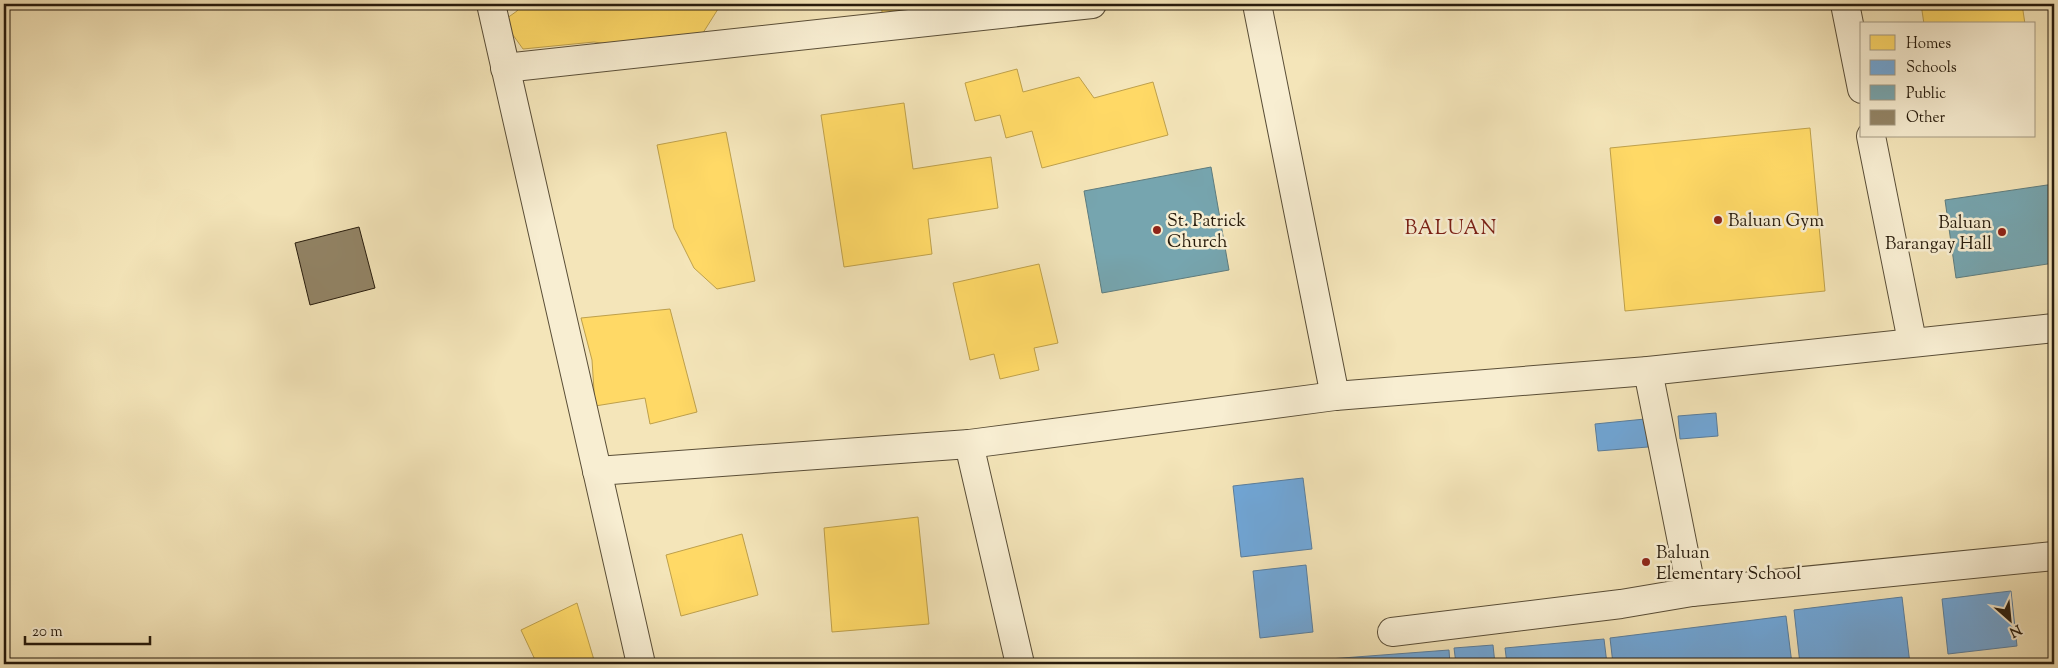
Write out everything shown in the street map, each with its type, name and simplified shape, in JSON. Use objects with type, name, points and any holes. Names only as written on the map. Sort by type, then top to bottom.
[{"type":"street","points":[[491,4],[641,664]]},
{"type":"street","points":[[506,68],[1092,4]]},
{"type":"street","points":[[1257,4],[1335,396]]},
{"type":"street","points":[[1845,4],[1860,79]]},
{"type":"street","points":[[1871,138],[1912,342]]},
{"type":"street","points":[[597,471],[969,444],[1335,396],[1648,371],[2054,328]]},
{"type":"street","points":[[1648,371],[1692,592]]},
{"type":"street","points":[[969,444],[1020,664]]},
{"type":"street","points":[[1392,632],[1621,604],[1692,592],[2054,556]]},
{"type":"building: Homes","points":[[522,4],[750,4],[718,9],[696,44],[646,49],[594,42],[523,49],[503,21],[517,11]]},
{"type":"building: Homes","points":[[881,4],[963,4],[963,9],[883,19]]},
{"type":"building: Homes","points":[[1921,4],[2022,4],[2025,22],[1924,22]]},
{"type":"building: Homes","points":[[1017,69],[1023,92],[1079,77],[1094,98],[1153,82],[1168,135],[1042,168],[1032,131],[1006,138],[1000,115],[975,121],[965,83]]},
{"type":"building: Homes","points":[[904,103],[913,169],[991,157],[998,208],[928,219],[932,254],[844,267],[821,115]]},
{"type":"building: Homes","name":"Baluan Gym","points":[[1810,128],[1825,291],[1625,311],[1610,148]]},
{"type":"building: Homes","points":[[726,132],[755,281],[717,289],[694,268],[674,228],[657,145]]},
{"type":"building: Homes","points":[[1039,264],[1058,343],[1034,348],[1039,370],[1000,379],[994,354],[970,360],[953,283]]},
{"type":"building: Homes","points":[[670,309],[697,412],[650,424],[645,398],[595,406],[592,360],[581,318]]},
{"type":"building: Homes","points":[[918,517],[929,624],[832,632],[824,528]]},
{"type":"building: Homes","points":[[742,534],[758,595],[681,616],[666,555]]},
{"type":"building: Homes","points":[[577,603],[594,660],[570,664],[537,664],[521,630]]},
{"type":"building: Schools","points":[[1716,413],[1718,436],[1680,439],[1678,416]]},
{"type":"building: Schools","points":[[1645,419],[1648,447],[1598,451],[1595,424]]},
{"type":"building: Schools","points":[[1303,478],[1312,549],[1241,557],[1233,486]]},
{"type":"building: Schools","points":[[1306,565],[1313,632],[1260,638],[1253,571]]},
{"type":"building: Schools","points":[[2011,591],[2017,646],[1948,654],[1942,599]]},
{"type":"building: Schools","points":[[1902,597],[1910,664],[1800,664],[1794,610]]},
{"type":"building: Schools","points":[[1786,616],[1792,664],[1613,664],[1610,638]]},
{"type":"building: Schools","points":[[1604,639],[1607,664],[1507,664],[1505,648]]},
{"type":"building: Schools","points":[[1493,645],[1495,664],[1456,664],[1454,648]]},
{"type":"building: Schools","points":[[1449,650],[1450,664],[1329,664],[1329,659]]},
{"type":"building: Public","name":"St. Patrick Church","points":[[1211,167],[1229,270],[1102,293],[1084,191]]},
{"type":"building: Public","name":"Baluan Barangay Hall","points":[[2054,184],[2054,263],[1956,278],[1945,200]]},
{"type":"building: Other","points":[[359,227],[375,288],[310,305],[295,243]]},
{"type":"place","name":"Baluan Gym","points":[[1718,220]]},
{"type":"place","name":"St. Patrick Church","points":[[1157,230]]},
{"type":"place","name":"Baluan Barangay Hall","points":[[2002,232]]},
{"type":"place","name":"Baluan Elementary School","points":[[1646,562]]},
{"type":"district","name":"BALUAN","points":[[1451,227]]}]
